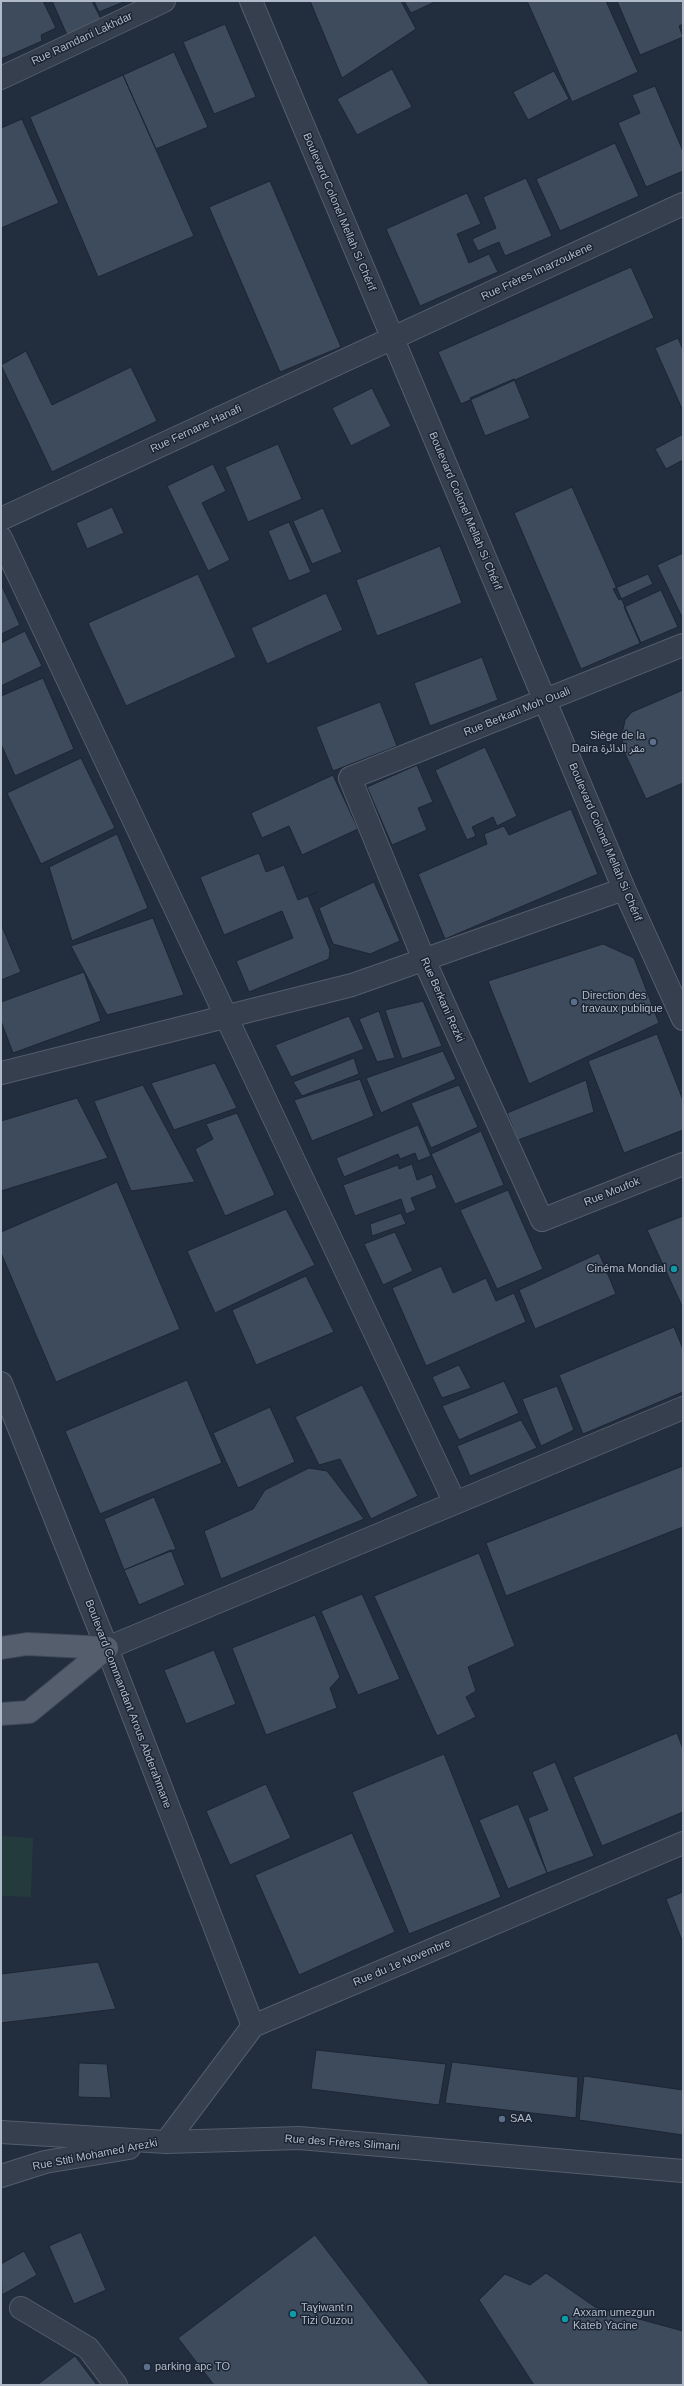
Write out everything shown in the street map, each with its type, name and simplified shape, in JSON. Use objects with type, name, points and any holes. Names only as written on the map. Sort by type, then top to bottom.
[{"type":"main road","points":[[1,1648],[27,1644],[107,1648]]},
{"type":"main road","points":[[1,1714],[30,1712],[107,1648]]},
{"type":"street","name":"Rue Ramdani Lakhdar","points":[[1,78],[164,1]]},
{"type":"street","name":"Boulevard Colonel Mellah Si Chérif","points":[[251,1],[391,339],[546,701],[624,889],[683,1019]]},
{"type":"street","name":"Rue Frères Imarzoukene","points":[[391,339],[683,204]]},
{"type":"street","name":"Rue Fernane Hanafi","points":[[1,519],[391,339]]},
{"type":"street","points":[[1,538],[455,1503]]},
{"type":"street","name":"Rue Berkani Moh Ouali","points":[[350,778],[683,645]]},
{"type":"street","name":"Rue Berkani Rezki","points":[[350,778],[424,960],[542,1220]]},
{"type":"street","points":[[1,1073],[352,986],[624,889]]},
{"type":"street","name":"Rue Moufok","points":[[542,1220],[683,1164]]},
{"type":"street","name":"Boulevard Commandant Arous Abderahmane","points":[[1,1383],[107,1648],[253,2026]]},
{"type":"street","points":[[107,1648],[683,1408]]},
{"type":"street","name":"Rue du 1e Novembre","points":[[253,2026],[683,1843]]},
{"type":"street","points":[[166,2142],[253,2026]]},
{"type":"street","name":"Rue des Frères Slimani","points":[[1,2132],[166,2142],[298,2138],[683,2171]]},
{"type":"street","name":"Rue Stiti Mohamed Arezki","points":[[1,2176],[45,2162],[166,2142]]},
{"type":"street","points":[[21,2308],[88,2348],[116,2385]]},
{"type":"green space","points":[[1,1836],[33,1838],[31,1897],[1,1896]]},
{"type":"building","points":[[1,1],[43,1],[56,28],[41,35],[42,41],[1,59]]},
{"type":"building","points":[[52,1],[92,1],[101,19],[67,35]]},
{"type":"building","points":[[94,1],[126,1],[99,12]]},
{"type":"building","points":[[310,1],[401,1],[416,29],[342,78]]},
{"type":"building","points":[[404,1],[437,1],[411,13]]},
{"type":"building","points":[[527,1],[606,1],[638,72],[572,102]]},
{"type":"building","points":[[617,1],[683,1],[683,24],[679,26],[683,37],[640,55]]},
{"type":"building","points":[[225,24],[256,97],[214,114],[183,42]]},
{"type":"building","points":[[174,52],[208,127],[156,149],[123,75]]},
{"type":"building","points":[[392,69],[412,107],[357,135],[337,99]]},
{"type":"building","points":[[554,71],[569,99],[528,120],[513,92]]},
{"type":"building","points":[[123,75],[194,236],[98,277],[30,117]]},
{"type":"building","points":[[655,86],[683,151],[683,171],[646,187],[618,123],[640,113],[632,95]]},
{"type":"building","points":[[22,119],[59,203],[1,228],[1,128]]},
{"type":"building","points":[[615,143],[639,196],[560,231],[536,179]]},
{"type":"building","points":[[526,178],[552,236],[505,256],[499,242],[478,251],[472,239],[496,228],[483,197]]},
{"type":"building","points":[[270,181],[341,347],[280,372],[209,207]]},
{"type":"building","points":[[467,193],[481,224],[457,234],[469,263],[489,254],[498,272],[420,306],[386,229]]},
{"type":"building","points":[[631,267],[654,318],[461,404],[438,352]]},
{"type":"building","points":[[678,338],[683,350],[683,411],[655,348]]},
{"type":"building","points":[[26,351],[52,405],[131,367],[157,421],[52,472],[1,365]]},
{"type":"building","points":[[514,379],[530,418],[485,436],[470,398]]},
{"type":"building","points":[[372,388],[391,426],[351,446],[332,408]]},
{"type":"building","points":[[683,434],[683,460],[666,469],[655,449]]},
{"type":"building","points":[[278,444],[302,499],[248,522],[225,467]]},
{"type":"building","points":[[213,464],[226,491],[202,503],[230,560],[208,571],[167,486]]},
{"type":"building","points":[[572,487],[641,643],[581,669],[514,513]]},
{"type":"building","points":[[112,507],[124,533],[87,549],[76,523]]},
{"type":"building","points":[[323,508],[342,552],[312,564],[293,521]]},
{"type":"building","points":[[289,522],[311,572],[289,581],[268,531]]},
{"type":"building","points":[[440,546],[462,603],[377,636],[356,580]]},
{"type":"building","points":[[683,553],[683,619],[657,565]]},
{"type":"building","points":[[198,574],[236,657],[126,706],[88,623]]},
{"type":"building","points":[[648,574],[653,584],[619,600],[613,589]]},
{"type":"building","points":[[1,584],[20,625],[1,634]]},
{"type":"building","points":[[661,590],[678,627],[640,643],[624,607]]},
{"type":"building","points":[[326,593],[343,630],[267,664],[251,628]]},
{"type":"building","points":[[25,631],[42,666],[1,686],[1,643]]},
{"type":"building","points":[[482,657],[498,700],[430,726],[414,683]]},
{"type":"building","points":[[43,678],[74,749],[15,776],[1,744],[1,696]]},
{"type":"building","name":"Siège de la Daira مقر الدائرة","points":[[683,690],[683,783],[646,799],[623,749],[622,735],[625,720],[632,712]]},
{"type":"building","points":[[380,702],[397,746],[333,771],[316,727]]},
{"type":"building","points":[[485,747],[517,816],[497,826],[493,817],[472,827],[476,836],[467,840],[435,770]]},
{"type":"building","points":[[81,758],[115,828],[41,864],[7,793]]},
{"type":"building","points":[[417,765],[433,802],[418,808],[427,830],[392,845],[367,787]]},
{"type":"building","points":[[333,775],[358,829],[302,855],[289,826],[262,838],[251,813]]},
{"type":"building","points":[[571,809],[598,874],[445,939],[418,874],[487,844],[484,834],[504,826],[509,835]]},
{"type":"building","points":[[117,834],[148,908],[72,941],[49,867]]},
{"type":"building","points":[[259,853],[266,872],[284,865],[298,900],[308,896],[330,950],[329,959],[249,992],[236,961],[293,938],[282,911],[224,935],[200,877]]},
{"type":"building","points":[[374,882],[400,941],[370,954],[333,944],[319,908]]},
{"type":"building","points":[[153,918],[184,995],[107,1015],[71,946]]},
{"type":"building","points":[[1,924],[21,972],[1,980]]},
{"type":"building","name":"Direction des travaux publique","points":[[603,944],[634,958],[659,1023],[529,1084],[488,981]]},
{"type":"building","points":[[84,972],[101,1021],[13,1053],[1,1021],[1,1002]]},
{"type":"building","points":[[423,1001],[442,1046],[402,1059],[385,1010]]},
{"type":"building","points":[[379,1011],[395,1058],[377,1062],[359,1019]]},
{"type":"building","points":[[349,1016],[364,1049],[291,1077],[275,1045]]},
{"type":"building","points":[[657,1034],[683,1100],[683,1130],[624,1153],[588,1061]]},
{"type":"building","points":[[443,1051],[456,1079],[381,1113],[366,1078]]},
{"type":"building","points":[[354,1058],[359,1074],[302,1096],[293,1082]]},
{"type":"building","points":[[215,1063],[237,1108],[174,1130],[151,1083]]},
{"type":"building","points":[[360,1079],[374,1116],[312,1141],[294,1100]]},
{"type":"building","points":[[586,1080],[594,1112],[518,1140],[507,1113]]},
{"type":"building","points":[[143,1085],[195,1182],[131,1191],[94,1101]]},
{"type":"building","points":[[459,1085],[478,1127],[431,1148],[411,1103]]},
{"type":"building","points":[[77,1098],[108,1158],[1,1191],[1,1121]]},
{"type":"building","points":[[237,1113],[275,1195],[225,1216],[195,1149],[213,1139],[206,1124]]},
{"type":"building","points":[[418,1125],[431,1156],[418,1161],[415,1153],[400,1159],[398,1154],[344,1177],[336,1158]]},
{"type":"building","points":[[481,1131],[504,1185],[455,1204],[431,1154]]},
{"type":"building","points":[[412,1164],[417,1180],[432,1174],[437,1188],[411,1198],[416,1210],[406,1214],[401,1199],[355,1216],[343,1185],[398,1165],[399,1169]]},
{"type":"building","points":[[117,1182],[180,1329],[56,1382],[1,1253],[1,1232]]},
{"type":"building","points":[[508,1190],[543,1269],[497,1289],[460,1210]]},
{"type":"building","points":[[286,1209],[315,1265],[215,1313],[187,1251]]},
{"type":"building","points":[[401,1213],[406,1224],[372,1236],[370,1224]]},
{"type":"building","name":"Cinéma Mondial","points":[[683,1216],[683,1308],[647,1230]]},
{"type":"building","points":[[395,1232],[413,1271],[383,1285],[364,1244]]},
{"type":"building","points":[[599,1253],[616,1294],[535,1329],[519,1290]]},
{"type":"building","points":[[441,1266],[453,1293],[486,1278],[496,1301],[514,1293],[526,1322],[426,1366],[392,1288]]},
{"type":"building","points":[[306,1276],[334,1332],[256,1365],[232,1310]]},
{"type":"building","points":[[674,1327],[683,1349],[683,1392],[583,1434],[559,1375]]},
{"type":"building","points":[[459,1365],[471,1388],[442,1398],[432,1377]]},
{"type":"building","points":[[187,1380],[222,1463],[100,1514],[65,1431]]},
{"type":"building","points":[[504,1381],[519,1413],[459,1440],[442,1406]]},
{"type":"building","points":[[362,1385],[418,1496],[371,1519],[340,1459],[319,1465],[295,1417]]},
{"type":"building","points":[[557,1386],[574,1430],[541,1446],[522,1399]]},
{"type":"building","points":[[270,1407],[295,1462],[238,1488],[213,1433]]},
{"type":"building","points":[[521,1420],[537,1448],[470,1476],[457,1446]]},
{"type":"building","points":[[683,1466],[683,1527],[506,1596],[486,1543]]},
{"type":"building","points":[[309,1468],[327,1471],[364,1519],[221,1579],[204,1531],[253,1509],[265,1490]]},
{"type":"building","points":[[154,1497],[176,1549],[124,1570],[104,1519]]},
{"type":"building","points":[[171,1550],[185,1585],[139,1605],[124,1570]]},
{"type":"building","points":[[479,1553],[515,1646],[468,1667],[476,1691],[466,1697],[476,1717],[437,1736],[374,1596]]},
{"type":"building","points":[[362,1594],[400,1679],[358,1695],[321,1611]]},
{"type":"building","points":[[315,1615],[340,1677],[330,1688],[337,1708],[266,1735],[232,1648]]},
{"type":"building","points":[[214,1650],[236,1704],[186,1724],[164,1670]]},
{"type":"building","points":[[677,1733],[683,1749],[683,1812],[602,1846],[573,1777]]},
{"type":"building","points":[[444,1754],[501,1897],[409,1934],[352,1792]]},
{"type":"building","points":[[555,1762],[594,1856],[547,1873],[528,1818],[548,1810],[532,1772]]},
{"type":"building","points":[[266,1784],[291,1838],[230,1865],[206,1811]]},
{"type":"building","points":[[518,1804],[547,1873],[508,1889],[479,1820]]},
{"type":"building","points":[[352,1833],[395,1932],[299,1975],[255,1875]]},
{"type":"building","points":[[683,1892],[683,1943],[666,1899]]},
{"type":"building","points":[[98,1962],[116,2009],[1,2023],[1,1974]]},
{"type":"building","points":[[316,2050],[446,2064],[439,2105],[311,2089]]},
{"type":"building","points":[[452,2062],[578,2077],[576,2118],[445,2103]]},
{"type":"building","points":[[79,2063],[107,2064],[111,2098],[78,2097]]},
{"type":"building","points":[[584,2076],[683,2090],[683,2135],[579,2120]]},
{"type":"building","points":[[81,2232],[106,2290],[74,2304],[49,2246]]},
{"type":"building","name":"Taɣiwant n Tizi Ouzou","points":[[315,2235],[430,2385],[214,2385],[178,2338]]},
{"type":"building","points":[[24,2251],[37,2275],[2,2295],[1,2264]]},
{"type":"building","name":"Axxam umezgun Kateb Yacine","points":[[546,2273],[595,2307],[683,2331],[683,2385],[534,2385],[479,2300],[505,2274],[530,2285]]},
{"type":"building","points":[[75,2356],[97,2385],[37,2385]]},
{"type":"place","name":"Siège de la Daira مقر الدائرة","points":[[653,742]]},
{"type":"place","name":"Direction des travaux publique","points":[[574,1002]]},
{"type":"place","name":"Cinéma Mondial","points":[[674,1269]]},
{"type":"place","name":"SAA","points":[[502,2119]]},
{"type":"place","name":"Taɣiwant n Tizi Ouzou","points":[[293,2314]]},
{"type":"place","name":"Axxam umezgun Kateb Yacine","points":[[565,2319]]},
{"type":"place","name":"parking apc TO","points":[[147,2367]]}]
